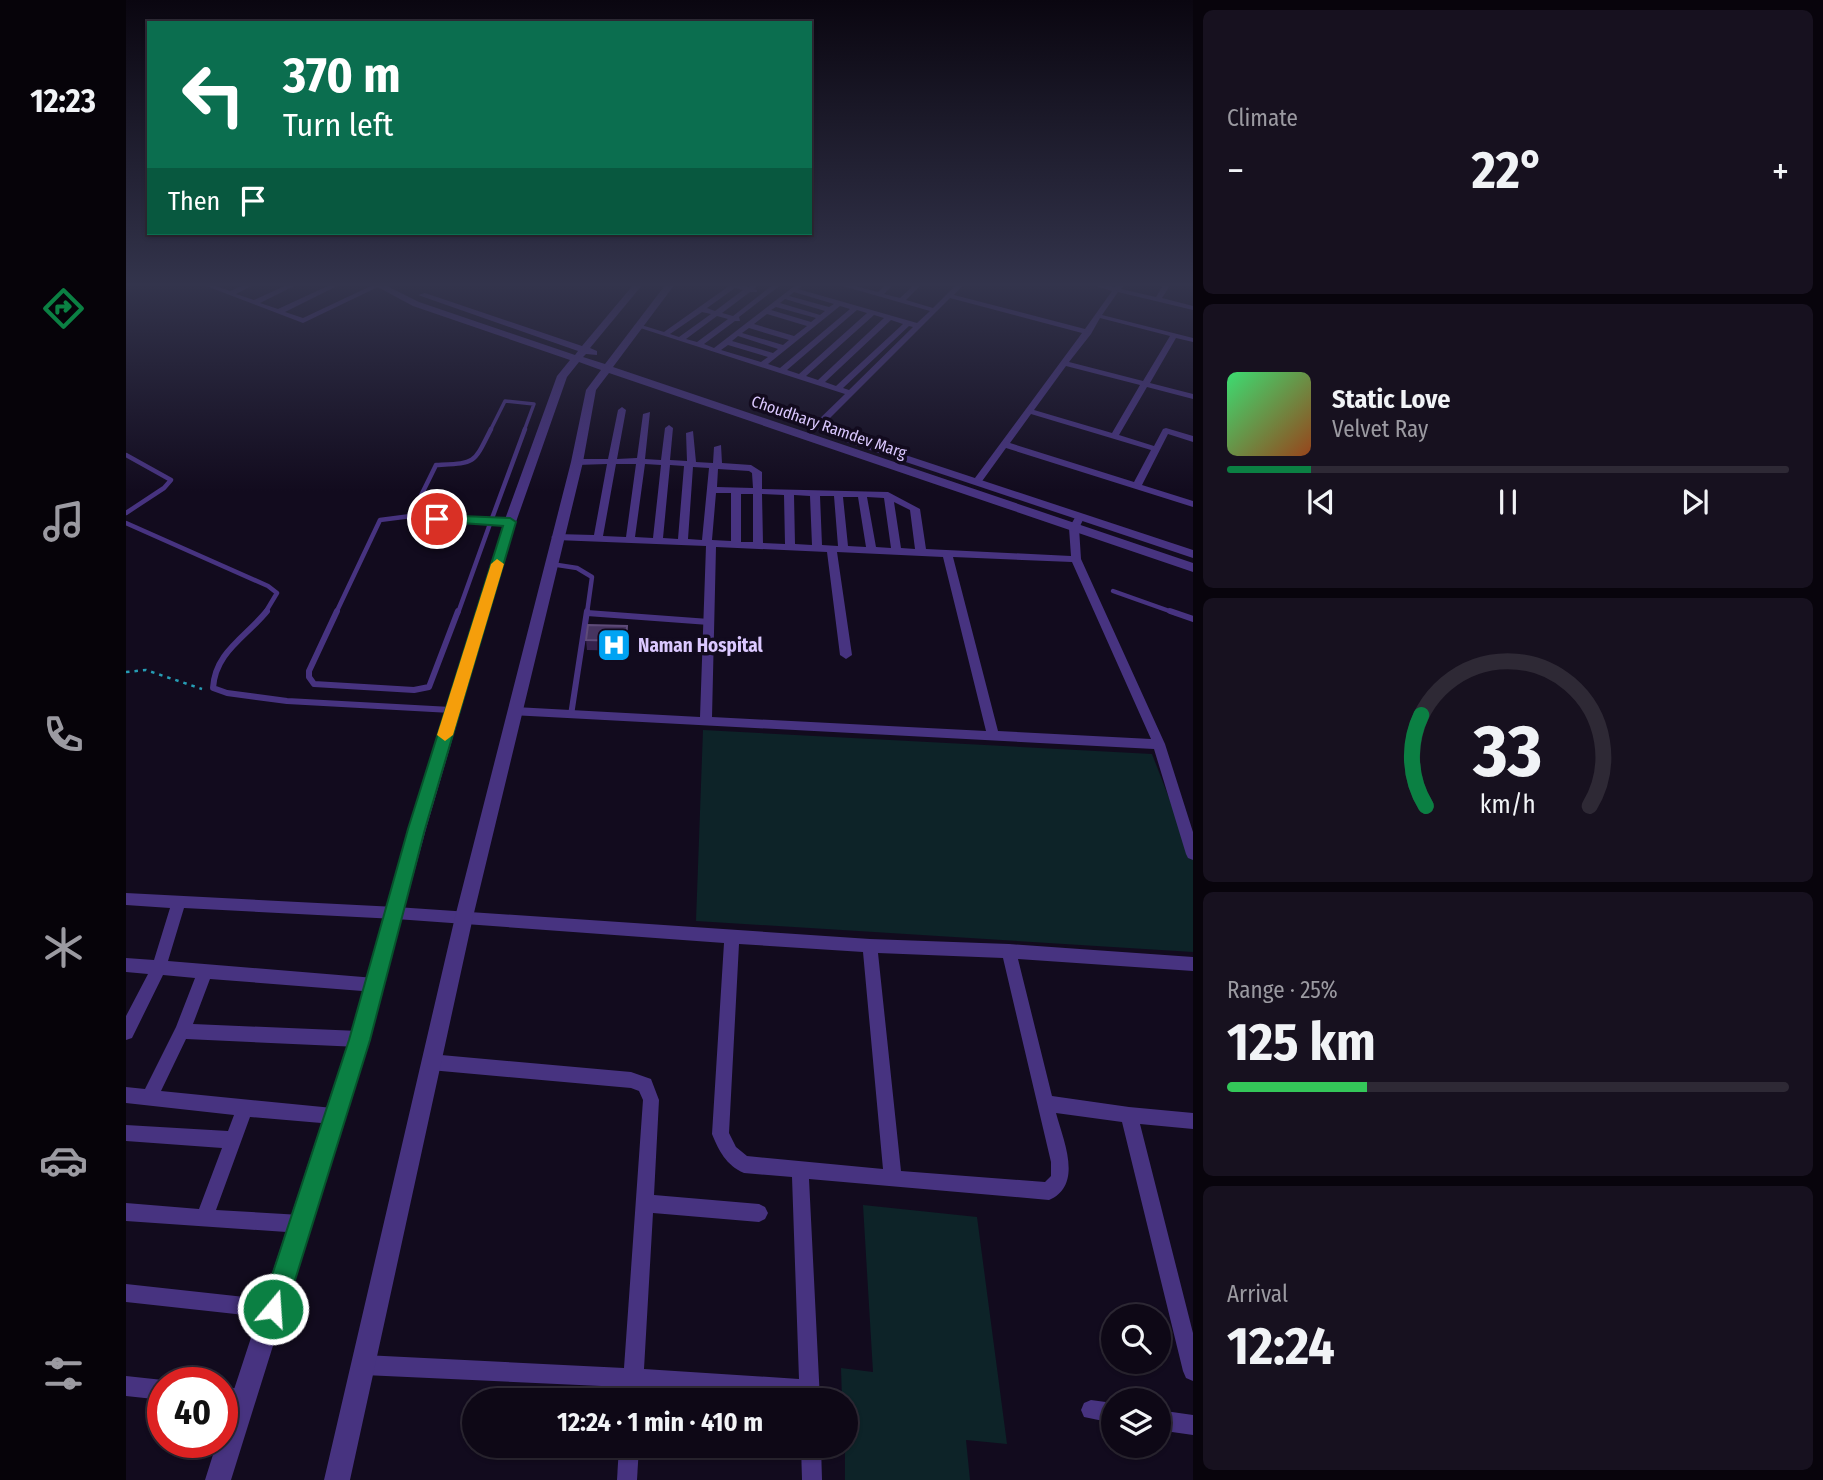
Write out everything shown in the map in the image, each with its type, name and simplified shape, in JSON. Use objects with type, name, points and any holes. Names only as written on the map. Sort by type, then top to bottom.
[{"type":"street","points":[[577,353],[976,482],[1077,522],[1193,554]]},
{"type":"street","points":[[337,1480],[430,1062],[556,537],[577,462],[592,390],[618,353]]},
{"type":"street","points":[[726,353],[851,393]]},
{"type":"street","points":[[764,353],[774,356]]},
{"type":"street","points":[[763,365],[778,353]]},
{"type":"street","points":[[781,371],[802,353]]},
{"type":"street","points":[[826,353],[863,365]]},
{"type":"street","points":[[800,377],[826,353]]},
{"type":"street","points":[[819,383],[851,353]]},
{"type":"street","points":[[837,389],[875,353]]},
{"type":"street","points":[[815,428],[892,353]]},
{"type":"street","points":[[976,482],[1072,353]]},
{"type":"street","points":[[1114,436],[1163,353]]},
{"type":"street","points":[[218,1480],[359,1040],[417,829],[510,522],[562,376],[580,354]]},
{"type":"street","points":[[1065,362],[1193,397]]},
{"type":"street","name":"Choudhary Ramdev Marg","points":[[610,363],[1077,522],[1193,568]]},
{"type":"street","points":[[598,538],[622,410]]},
{"type":"street","points":[[1029,411],[1156,449]]},
{"type":"street","points":[[630,540],[647,414]]},
{"type":"street","points":[[658,541],[669,428]]},
{"type":"street","points":[[1137,486],[1166,431],[1193,439]]},
{"type":"street","points":[[683,542],[691,433]]},
{"type":"street","points":[[1004,444],[1193,504]]},
{"type":"street","points":[[706,722],[709,543],[718,447]]},
{"type":"street","points":[[577,462],[642,461],[742,466],[757,472],[758,546]]},
{"type":"street","points":[[712,490],[888,495],[915,509],[921,553]]},
{"type":"street","points":[[736,491],[736,545]]},
{"type":"street","points":[[789,492],[790,547]]},
{"type":"street","points":[[815,493],[817,548]]},
{"type":"street","points":[[838,494],[838,549],[845,655]]},
{"type":"street","points":[[862,495],[871,551]]},
{"type":"street","points":[[888,495],[897,552]]},
{"type":"street","points":[[1077,522],[1076,559],[1159,744],[1193,853]]},
{"type":"street","points":[[556,537],[1076,559]]},
{"type":"street","points":[[947,554],[993,736]]},
{"type":"street","points":[[515,712],[1159,744]]},
{"type":"street","points":[[126,899],[464,917],[870,946],[1009,951],[1193,964]]},
{"type":"street","points":[[128,1025],[159,967],[179,902]]},
{"type":"street","points":[[732,936],[720,1134],[730,1153],[744,1164],[1049,1191],[1060,1179],[1060,1162],[1009,951]]},
{"type":"street","points":[[870,946],[893,1179]]},
{"type":"street","points":[[126,965],[375,985]]},
{"type":"street","points":[[149,1098],[205,972]]},
{"type":"street","points":[[181,1031],[359,1040]]},
{"type":"street","points":[[430,1062],[631,1080],[645,1085],[651,1100],[633,1388]]},
{"type":"street","points":[[126,1096],[333,1116]]},
{"type":"street","points":[[1045,1103],[1193,1121]]},
{"type":"street","points":[[204,1217],[245,1108]]},
{"type":"street","points":[[1129,1115],[1193,1371]]},
{"type":"street","points":[[126,1133],[231,1140]]},
{"type":"street","points":[[800,1170],[810,1388]]},
{"type":"street","points":[[644,1203],[759,1213]]},
{"type":"street","points":[[126,1212],[301,1224]]},
{"type":"street","points":[[126,1293],[273,1309]]},
{"type":"street","points":[[364,1365],[633,1378],[737,1388]]},
{"type":"street","points":[[126,1386],[147,1388]]},
{"type":"street","points":[[238,1398],[244,1399]]},
{"type":"street","points":[[1091,1410],[1101,1411]]},
{"type":"street","points":[[1171,1422],[1193,1425]]},
{"type":"street","points":[[627,1480],[628,1458]]},
{"type":"street","points":[[811,1458],[812,1480]]},
{"type":"lane","points":[[411,517],[436,465],[475,461],[504,402],[534,404],[490,521],[429,687],[414,690],[314,684],[309,677],[309,671],[377,523],[384,516],[411,517],[490,521],[510,522]]},
{"type":"lane","points":[[126,455],[171,480],[164,488],[126,513]]},
{"type":"lane","points":[[126,523],[258,581],[277,593],[272,606],[220,661],[212,675],[212,688],[218,692],[254,698],[453,710]]},
{"type":"lane","points":[[550,564],[577,568],[592,577],[571,715]]},
{"type":"lane","points":[[1113,591],[1193,619]]},
{"type":"lane","points":[[587,613],[709,622]]},
{"type":"path","points":[[126,671],[147,669],[189,687],[212,688]]},
{"type":"green space","points":[[703,730],[1152,754],[1193,860],[1193,952],[696,921]]},
{"type":"green space","points":[[863,1205],[977,1217],[1007,1444],[966,1440],[970,1480],[845,1480],[845,1458],[858,1458],[858,1388],[842,1388],[841,1368],[873,1372]]},
{"type":"building","points":[[588,625],[627,626],[626,641],[586,640]]},
{"type":"slow traffic","points":[[445,735],[497,564]]},
{"type":"place","name":"Naman Hospital","points":[[614,645]]},
{"type":"route","points":[[273,1309],[359,1040],[417,829],[510,522],[437,519]]}]
